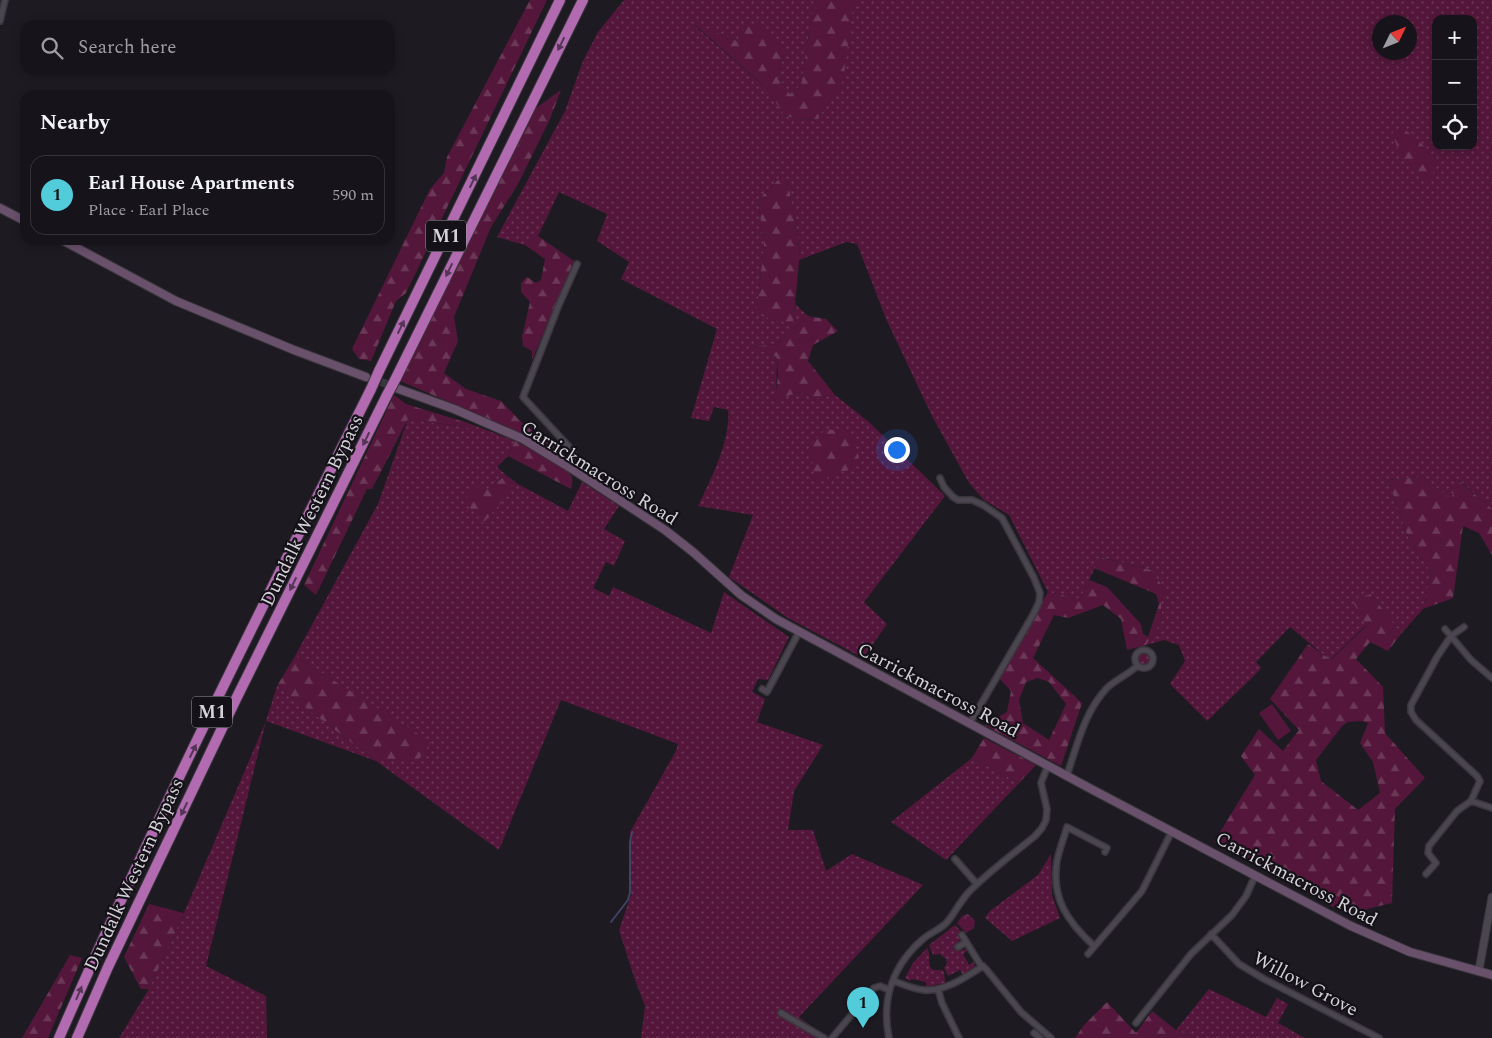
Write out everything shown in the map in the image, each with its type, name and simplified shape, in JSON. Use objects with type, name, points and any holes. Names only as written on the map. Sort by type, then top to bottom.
[{"type":"highway","name":"Dundalk Western Bypass","points":[[59,1038],[95,955],[214,705],[371,389],[560,0]]},
{"type":"highway","name":"Dundalk Western Bypass","points":[[77,1038],[108,967],[232,708],[387,395],[396,383],[583,0]]},
{"type":"main road","points":[[0,208],[20,218]]},
{"type":"main road","points":[[71,245],[176,301],[366,377]]},
{"type":"main road","name":"Carrickmacross Road","points":[[396,383],[523,440],[569,467],[665,530],[741,595],[799,632],[1351,926],[1410,952],[1492,975]]},
{"type":"street","points":[[0,21],[5,0]]},
{"type":"street","points":[[569,467],[573,454],[572,450],[523,397],[558,307],[578,264]]},
{"type":"street","points":[[940,478],[944,487],[953,497],[958,500],[972,500],[1002,518],[1040,593],[1039,602],[1034,613],[970,723]]},
{"type":"street","points":[[1426,874],[1436,863],[1428,853],[1429,846],[1457,811],[1471,801],[1480,781],[1478,776],[1416,720],[1411,712],[1411,705],[1437,657],[1451,636],[1464,627]]},
{"type":"street","points":[[1445,629],[1471,660],[1492,678]]},
{"type":"street","points":[[762,689],[767,692],[799,632]]},
{"type":"street","points":[[1067,775],[1085,720],[1094,704],[1106,688],[1138,666]]},
{"type":"street","points":[[889,1038],[885,1016],[889,990],[902,964],[930,932],[947,922],[959,904],[977,884],[1042,828],[1046,820],[1047,809],[1041,784],[1048,765]]},
{"type":"street","points":[[1471,801],[1492,808]]},
{"type":"street","points":[[1094,946],[1077,931],[1062,906],[1058,894],[1057,860],[1068,827],[1107,848],[1105,852]]},
{"type":"street","points":[[1088,954],[1142,891],[1172,831]]},
{"type":"street","points":[[955,859],[977,884]]},
{"type":"street","points":[[1136,1023],[1191,954],[1232,915],[1246,896],[1255,876]]},
{"type":"street","points":[[1479,970],[1492,897]]},
{"type":"street","name":"Willow Grove","points":[[1211,934],[1239,964],[1367,1035],[1379,1038]]},
{"type":"street","points":[[962,935],[983,966],[1021,1012],[1051,1038]]},
{"type":"street","points":[[958,947],[966,942]]},
{"type":"street","points":[[893,981],[924,990],[938,989],[965,978],[983,966]]},
{"type":"street","points":[[832,1038],[874,988],[880,986],[889,990]]},
{"type":"street","points":[[938,989],[942,1004],[959,1038]]},
{"type":"street","points":[[781,1013],[824,1038]]},
{"type":"street","points":[[1034,1033],[1040,1038]]},
{"type":"green space","points":[[530,0],[547,0],[406,293],[396,301],[371,361],[359,359],[352,349],[430,189],[444,173],[447,157]]},
{"type":"green space","points":[[624,0],[814,0],[801,85],[790,94],[777,76],[785,53],[738,41],[694,25],[765,87],[785,116],[806,120],[818,119],[842,81],[854,0],[1492,0],[1492,509],[1459,480],[1451,499],[1423,477],[1388,480],[1408,537],[1431,572],[1423,609],[1401,634],[1371,594],[1353,600],[1366,625],[1330,660],[1290,627],[1256,662],[1261,668],[1255,675],[1207,721],[1170,684],[1185,661],[1179,645],[1164,640],[1146,645],[1162,620],[1161,600],[1166,591],[1151,570],[1100,557],[1080,599],[1048,592],[1009,515],[984,500],[969,483],[932,416],[887,321],[857,244],[846,242],[799,260],[800,251],[790,193],[784,174],[758,200],[764,244],[757,308],[793,325],[795,304],[808,316],[777,344],[752,347],[777,357],[776,399],[800,392],[816,398],[835,395],[870,423],[945,496],[864,602],[887,624],[863,658],[788,618],[729,577],[753,515],[698,506],[719,459],[726,434],[728,410],[714,407],[709,421],[691,418],[717,329],[621,279],[629,262],[597,241],[607,214],[559,192],[538,236],[525,245],[497,237],[565,111],[583,61],[598,32]]},
{"type":"green space","points":[[814,0],[854,0],[843,81],[818,119],[806,120],[785,116],[765,87],[693,23],[737,41],[744,22],[764,28],[773,36],[785,53],[777,76],[790,94],[801,85]]},
{"type":"green space","points":[[561,90],[550,119],[518,184],[491,227],[454,317],[458,341],[444,373],[466,389],[501,401],[525,426],[562,447],[565,458],[505,426],[400,381],[536,108]]},
{"type":"green space","points":[[1402,127],[1422,144],[1436,163],[1430,182],[1402,159],[1392,133]]},
{"type":"green space","points":[[784,174],[790,193],[800,252],[793,325],[759,315],[757,308],[764,244],[758,200]]},
{"type":"green space","points":[[538,236],[574,261],[532,360],[532,351],[523,346],[522,337],[530,302],[521,292],[521,283],[527,277],[536,283],[541,280],[545,259],[525,245]]},
{"type":"green space","points":[[808,316],[826,319],[838,331],[813,345],[808,361],[835,395],[816,398],[800,392],[775,400],[778,376],[777,357],[751,347],[777,344]]},
{"type":"green space","points":[[394,395],[406,404],[468,423],[472,428],[408,419],[372,489],[367,489],[316,595],[304,585]]},
{"type":"green space","points":[[408,419],[471,428],[468,423],[515,441],[508,456],[497,467],[506,475],[488,490],[483,522],[518,484],[568,511],[582,482],[619,506],[604,529],[625,541],[614,566],[606,562],[593,588],[609,596],[613,587],[711,633],[724,592],[789,637],[768,680],[758,679],[752,692],[765,699],[757,722],[823,745],[794,791],[788,830],[813,830],[826,871],[852,854],[923,885],[799,1017],[827,1038],[641,1038],[645,1006],[619,930],[631,895],[630,832],[676,751],[678,744],[561,700],[499,850],[376,761],[430,742],[295,656],[378,504]]},
{"type":"green space","points":[[826,429],[851,433],[859,457],[848,470],[815,482],[810,444]]},
{"type":"green space","points":[[515,441],[567,471],[572,478],[571,489],[508,456]]},
{"type":"green space","points":[[506,475],[518,484],[483,523],[464,501],[476,486],[488,490]]},
{"type":"green space","points":[[1423,477],[1451,499],[1458,480],[1492,509],[1492,555],[1479,533],[1463,526],[1453,598],[1423,609],[1431,572],[1408,537],[1388,480]]},
{"type":"green space","points":[[1099,557],[1151,570],[1166,591],[1161,600],[1162,620],[1146,645],[1127,650],[1121,619],[1103,605],[1068,618],[1054,615],[1033,658],[1082,703],[1061,766],[984,725],[1007,712],[1011,691],[1000,679],[1048,592],[1080,599],[1089,580],[1107,587],[1141,624],[1143,634],[1148,637],[1159,604],[1156,594],[1094,568]],"holes":[[[1038,678],[1049,682],[1066,704],[1049,740],[1023,723],[1019,700],[1026,682]]]},
{"type":"green space","points":[[1371,594],[1401,634],[1388,651],[1370,642],[1356,659],[1383,687],[1385,733],[1425,778],[1395,809],[1392,903],[1346,914],[1214,842],[1255,775],[1241,756],[1259,729],[1283,751],[1299,730],[1270,699],[1308,644],[1331,660],[1366,626],[1352,600]],"holes":[[[1362,721],[1368,723],[1360,743],[1373,762],[1380,793],[1358,810],[1321,781],[1316,760],[1343,725],[1348,722]]]},
{"type":"green space","points":[[1142,654],[1146,654],[1150,660],[1146,666],[1142,666],[1138,662],[1138,658]]},
{"type":"green space","points":[[295,656],[431,742],[417,762],[376,761],[277,686]]},
{"type":"green space","points":[[277,686],[376,761],[266,721]]},
{"type":"green space","points":[[1272,704],[1291,731],[1278,740],[1259,713]]},
{"type":"green space","points":[[266,721],[206,966],[266,996],[267,1038],[119,1038],[149,989],[184,913]]},
{"type":"green space","points":[[984,738],[1036,765],[1019,783],[972,758]]},
{"type":"green space","points":[[972,758],[1019,783],[946,860],[891,822]]},
{"type":"green space","points":[[1051,854],[1052,895],[1060,918],[1012,941],[985,918],[990,911],[1038,875]]},
{"type":"green space","points":[[149,904],[184,913],[149,989],[141,989],[124,957]]},
{"type":"green space","points":[[968,914],[975,921],[974,928],[966,933],[957,923],[962,916]]},
{"type":"green space","points":[[955,925],[963,933],[955,945],[959,951],[968,950],[963,954],[969,965],[974,962],[975,966],[963,975],[960,970],[948,976],[944,968],[947,963],[946,959],[940,954],[933,955],[929,945]]},
{"type":"green space","points":[[927,948],[931,968],[944,972],[945,983],[926,987],[926,982],[911,979],[910,981],[905,978],[913,963]]},
{"type":"green space","points":[[70,955],[82,958],[48,1038],[22,1038]]},
{"type":"green space","points":[[1209,989],[1266,1017],[1277,998],[1288,1004],[1278,1023],[1305,1038],[1196,1038],[1176,1030]]},
{"type":"green space","points":[[1107,1002],[1136,1033],[1152,1011],[1176,1030],[1196,1038],[1075,1038],[1084,1025]]},
{"type":"waterway","points":[[611,922],[628,900],[630,892],[630,842],[632,832]]},
{"type":"tunnel","points":[[370,378],[395,387]]},
{"type":"place","name":"Earl House Apartments","points":[[863,1028]]}]
